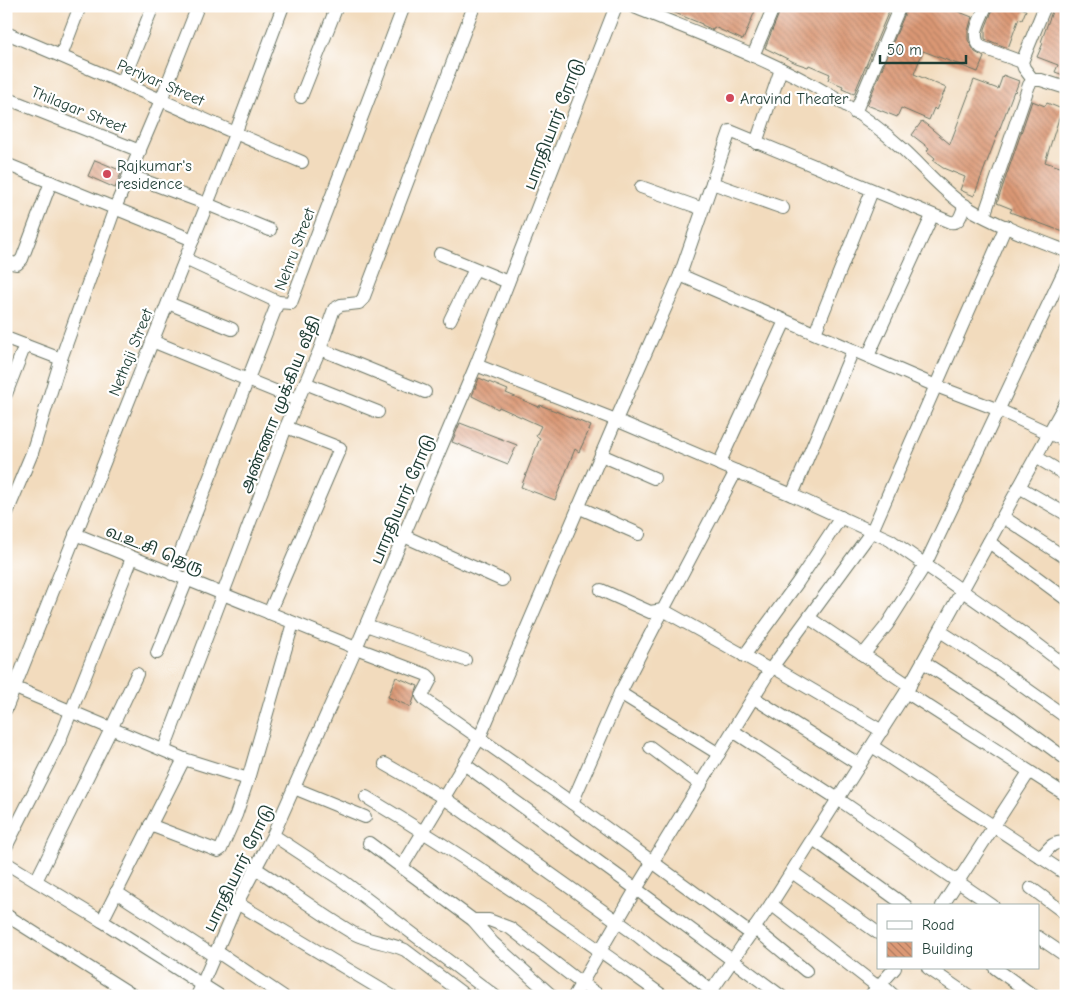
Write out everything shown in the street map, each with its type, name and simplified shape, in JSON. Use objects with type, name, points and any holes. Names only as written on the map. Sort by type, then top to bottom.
[{"type":"street","points":[[61,56],[80,6]]},
{"type":"street","points":[[122,83],[153,6]]},
{"type":"street","points":[[6,515],[32,453],[61,359],[115,208],[161,100],[198,6]]},
{"type":"street","name":"Nethaji Street","points":[[6,709],[11,686],[236,134],[283,6]]},
{"type":"street","points":[[301,97],[337,6]]},
{"type":"street","name":"Nehru Street","points":[[172,574],[278,302],[291,303],[404,6]]},
{"type":"street","name":"அண்ணா முக்கிய வீதி","points":[[164,749],[286,427],[320,349],[334,309],[342,305],[359,303],[363,299],[474,6]]},
{"type":"street","name":"பாரதியார் ரோடு","points":[[200,990],[237,903],[273,835],[366,626],[476,365],[616,6]]},
{"type":"street","points":[[632,6],[753,56],[830,96],[874,124],[950,194],[965,205],[984,216],[1066,251]]},
{"type":"street","points":[[753,56],[774,6]]},
{"type":"street","points":[[855,113],[900,6]]},
{"type":"street","points":[[986,6],[975,36],[977,43],[981,47],[1022,62]]},
{"type":"street","points":[[1033,80],[1022,62],[1045,6]]},
{"type":"street","name":"Periyar Street","points":[[6,34],[61,56],[302,162]]},
{"type":"street","points":[[756,143],[781,69]]},
{"type":"street","points":[[1033,80],[1041,80],[1066,88]]},
{"type":"street","points":[[984,216],[1029,85],[1033,80]]},
{"type":"street","name":"Thilagar Street","points":[[6,98],[140,150]]},
{"type":"street","points":[[402,867],[479,739],[578,507],[680,276],[730,131],[932,216],[956,223],[965,205]]},
{"type":"street","points":[[6,164],[193,240]]},
{"type":"street","points":[[129,175],[270,230]]},
{"type":"street","points":[[6,262],[17,264],[22,259],[51,182]]},
{"type":"street","points":[[712,183],[783,208]]},
{"type":"street","points":[[641,187],[703,210]]},
{"type":"street","points":[[815,333],[872,191]]},
{"type":"street","points":[[868,356],[932,216]]},
{"type":"street","points":[[574,996],[636,888],[772,669],[872,531],[1006,226]]},
{"type":"street","points":[[440,254],[508,282]]},
{"type":"street","points":[[185,259],[278,302]]},
{"type":"street","points":[[863,655],[887,625],[925,565],[1066,267]]},
{"type":"street","points":[[450,320],[475,269]]},
{"type":"street","points":[[680,276],[936,386],[999,410],[1066,441]]},
{"type":"street","points":[[168,303],[232,329]]},
{"type":"street","points":[[719,464],[785,320]]},
{"type":"street","points":[[6,338],[61,359]]},
{"type":"street","points":[[152,341],[297,400]]},
{"type":"street","points":[[6,394],[26,345]]},
{"type":"street","points":[[320,349],[424,392]]},
{"type":"street","points":[[792,495],[853,350]]},
{"type":"street","points":[[476,365],[616,420],[792,495],[890,540],[1066,666]]},
{"type":"street","points":[[305,382],[378,412]]},
{"type":"street","points":[[385,764],[444,798],[659,953],[687,971],[712,994],[908,689],[1066,402]]},
{"type":"street","points":[[269,612],[340,448],[286,427]]},
{"type":"street","points":[[601,455],[654,478]]},
{"type":"street","points":[[1036,457],[1066,475]]},
{"type":"street","points":[[572,803],[620,693],[736,472]]},
{"type":"street","points":[[1019,487],[1066,514]]},
{"type":"street","points":[[578,507],[639,534]]},
{"type":"street","points":[[744,656],[804,574],[841,517]]},
{"type":"street","points":[[1003,517],[1066,558]]},
{"type":"street","name":"வ.உ.சி தெரு","points":[[74,534],[430,677],[430,682],[423,694],[423,698],[479,739]]},
{"type":"street","points":[[404,536],[502,580]]},
{"type":"street","points":[[989,542],[1066,600]]},
{"type":"street","points":[[6,847],[59,742],[132,558]]},
{"type":"street","points":[[157,653],[187,580]]},
{"type":"street","points":[[601,590],[650,612],[663,610],[882,731]]},
{"type":"street","points":[[809,618],[908,689],[1066,796]]},
{"type":"street","points":[[150,825],[218,851],[221,849],[236,815],[248,779],[293,623]]},
{"type":"street","points":[[366,626],[465,660]]},
{"type":"street","points":[[940,631],[1000,670],[1066,717]]},
{"type":"street","points":[[923,662],[1006,715],[1066,758]]},
{"type":"street","points":[[36,881],[137,674]]},
{"type":"street","points":[[11,686],[184,759],[248,779]]},
{"type":"street","points":[[620,693],[719,754]]},
{"type":"street","points":[[754,698],[860,765]]},
{"type":"street","points":[[733,732],[838,799],[990,904]]},
{"type":"street","points":[[479,739],[753,931],[806,971]]},
{"type":"street","points":[[650,746],[701,785]]},
{"type":"street","points":[[872,746],[1066,874]]},
{"type":"street","points":[[102,921],[184,759]]},
{"type":"street","points":[[464,764],[636,888],[781,996]]},
{"type":"street","points":[[943,904],[1029,772]]},
{"type":"street","points":[[294,788],[365,817]]},
{"type":"street","points":[[366,797],[424,831],[600,950],[663,996]]},
{"type":"street","points":[[273,835],[343,881],[495,996]]},
{"type":"street","points":[[813,839],[903,904]]},
{"type":"street","points":[[1041,858],[1050,846],[1056,842],[1066,843]]},
{"type":"street","points":[[369,843],[474,920],[493,943],[552,996]]},
{"type":"street","points":[[6,863],[102,921],[200,990],[220,996]]},
{"type":"street","points":[[255,868],[354,933],[380,944],[397,946],[404,950],[466,996]]},
{"type":"street","points":[[792,872],[877,932]]},
{"type":"street","points":[[1031,888],[1066,914]]},
{"type":"street","points":[[116,892],[283,996]]},
{"type":"street","points":[[237,903],[392,996]]},
{"type":"street","points":[[771,904],[876,989],[894,996]]},
{"type":"street","points":[[6,915],[134,996]]},
{"type":"street","points":[[474,920],[489,920],[510,928],[581,984],[600,996]]},
{"type":"street","points":[[1040,938],[1066,956]]},
{"type":"street","points":[[876,989],[893,970]]},
{"type":"street","points":[[931,970],[969,996]]},
{"type":"street","points":[[998,970],[1034,996]]},
{"type":"building","points":[[658,6],[757,6],[743,40],[714,27],[713,30]]},
{"type":"building","points":[[782,6],[891,6],[854,94],[842,89],[843,86],[828,80],[830,74],[809,65],[808,67],[796,63],[765,48]]},
{"type":"building","points":[[908,6],[920,10],[922,6],[944,6],[972,17],[968,31],[968,40],[975,52],[984,57],[978,72],[923,51],[914,74],[946,88],[929,120],[901,108],[897,117],[867,105]]},
{"type":"building","points":[[994,6],[1016,6],[1026,10],[1022,20],[1019,18],[1008,48],[985,39],[985,29]]},
{"type":"building","points":[[1054,6],[1066,6],[1066,76],[1055,72],[1058,65],[1037,57]]},
{"type":"building","points":[[1003,75],[1019,81],[974,196],[960,190],[965,177],[943,168],[933,161],[935,158],[927,151],[929,148],[912,135],[922,121],[950,144],[974,80],[998,89]]},
{"type":"building","points":[[1032,101],[1045,106],[1047,103],[1062,109],[1045,162],[1066,169],[1066,233],[1010,212],[1012,209],[997,203]]},
{"type":"building","name":"Rajkumar's residence","points":[[95,160],[122,171],[115,188],[88,176]]},
{"type":"building","points":[[479,378],[508,390],[506,393],[591,426],[579,452],[575,449],[555,500],[521,487],[540,438],[536,436],[541,426],[499,407],[498,409],[472,396]]},
{"type":"building","points":[[460,423],[517,445],[508,464],[452,442]]},
{"type":"building","points":[[396,677],[418,686],[411,707],[388,697]]},
{"type":"place","name":"Aravind Theater","points":[[730,98]]},
{"type":"place","name":"Rajkumar's residence","points":[[107,174]]}]
